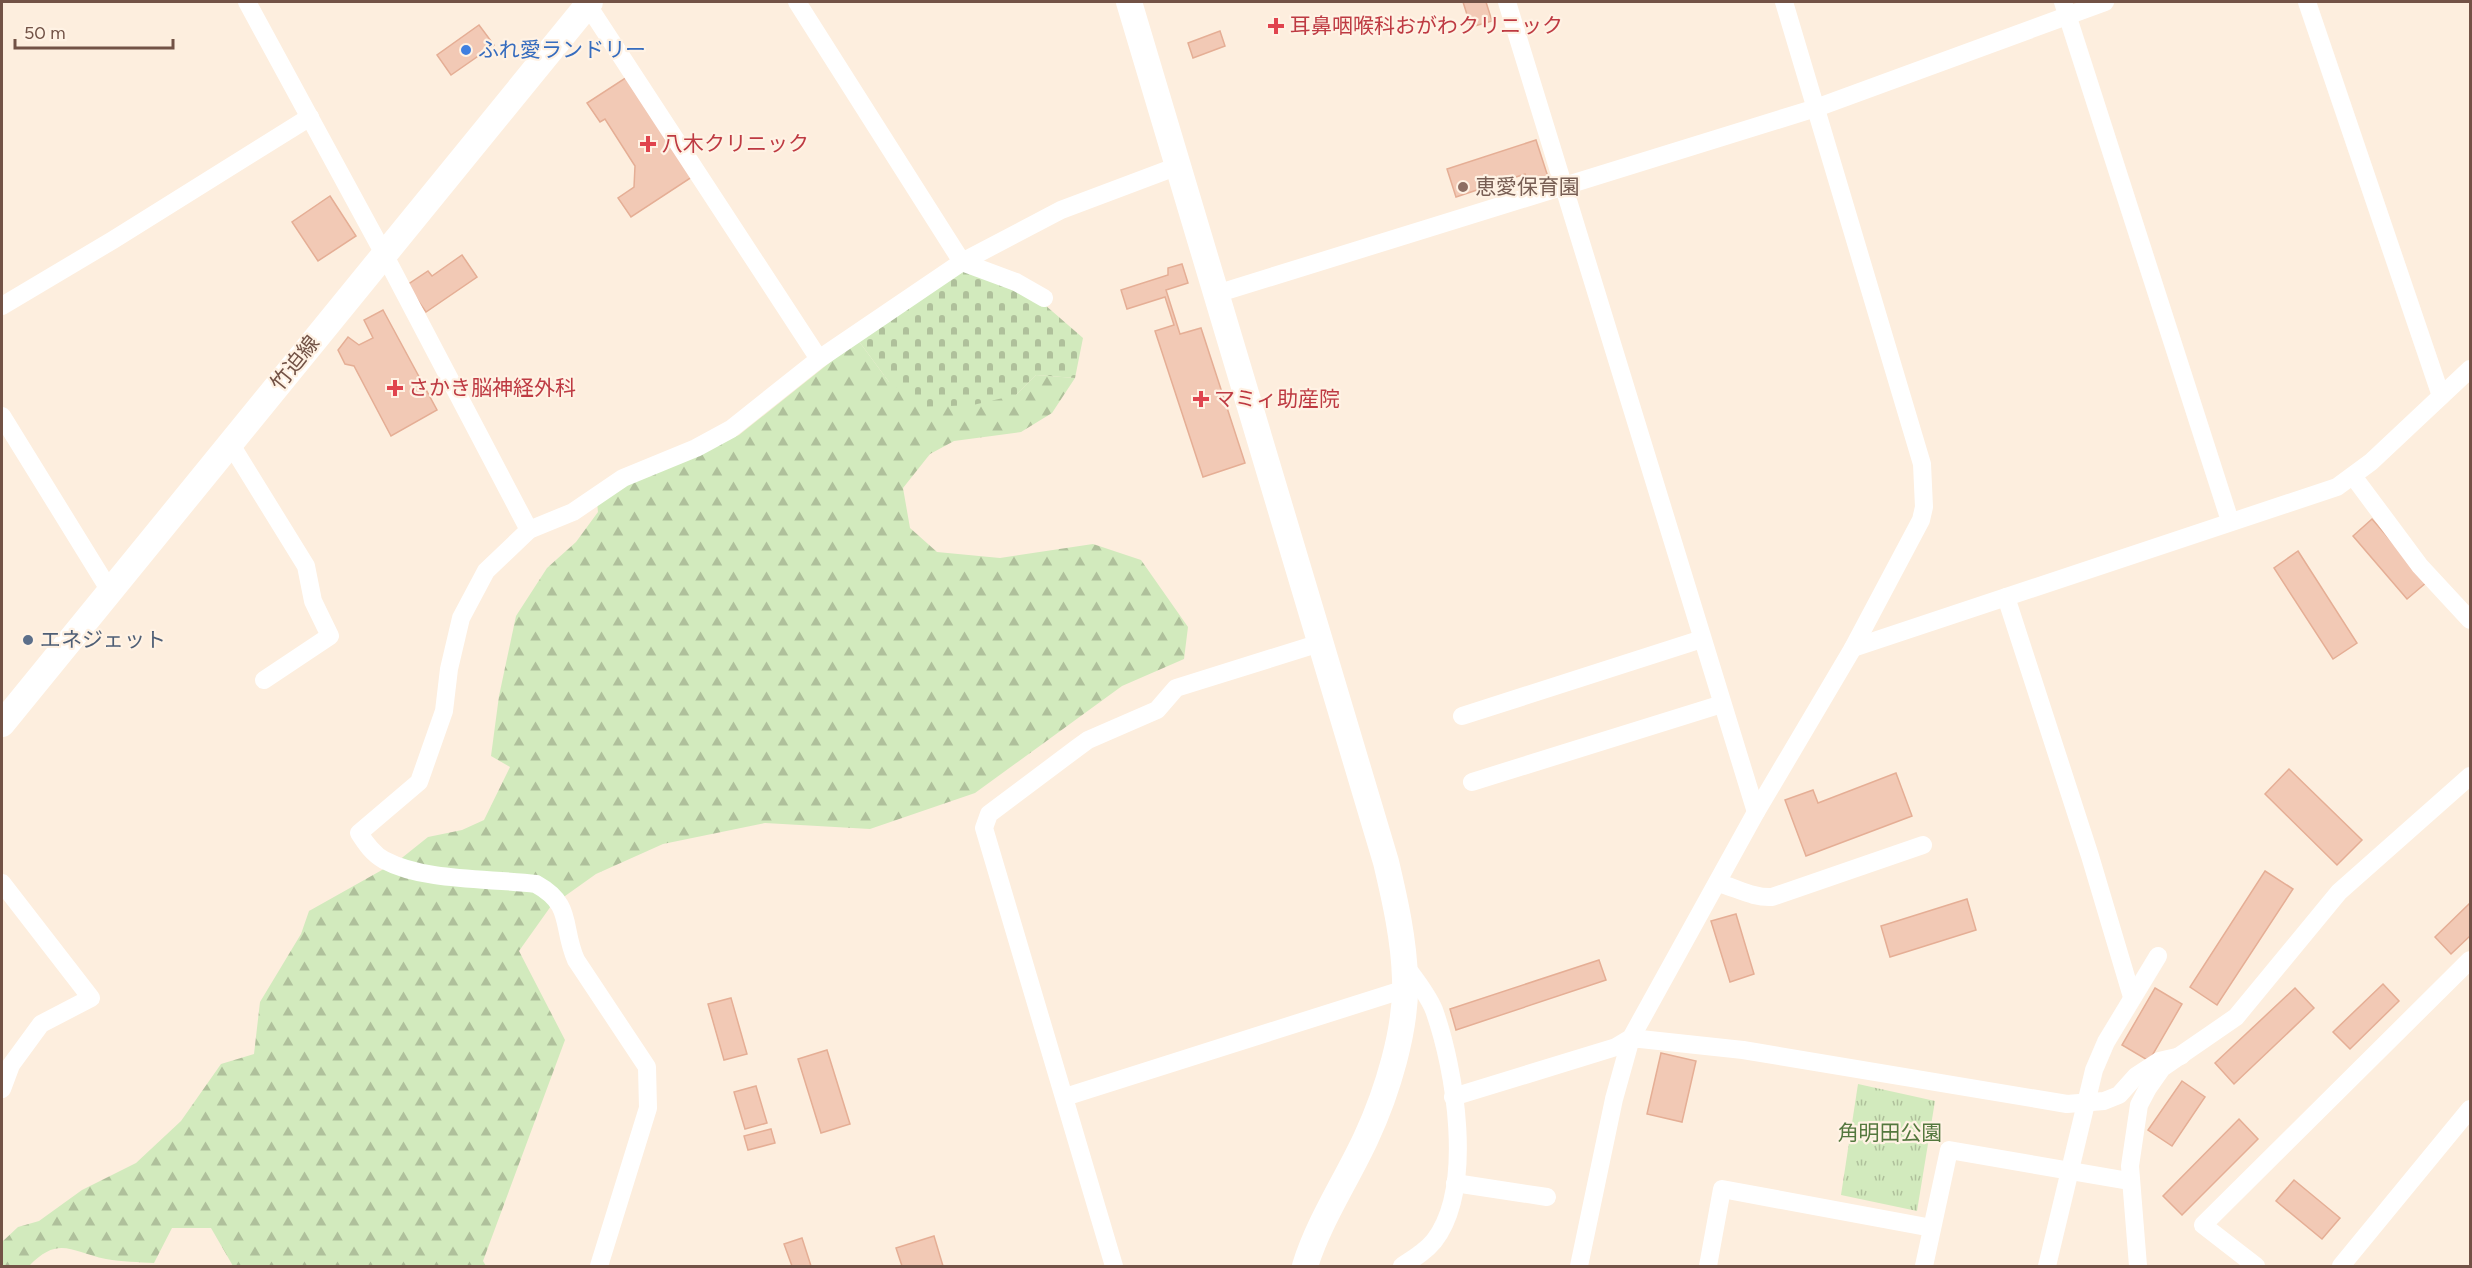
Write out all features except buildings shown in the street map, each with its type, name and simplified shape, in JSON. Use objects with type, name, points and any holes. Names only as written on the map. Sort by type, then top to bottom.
[{"type":"street","points":[[247,2],[384,254],[529,530]]},
{"type":"street","points":[[797,2],[962,262],[1016,282],[1044,298]]},
{"type":"street","points":[[1129,2],[1386,862],[1395,902],[1404,977],[1388,1084],[1366,1138],[1337,1192],[1305,1266]]},
{"type":"street","points":[[1507,2],[1756,812]]},
{"type":"street","points":[[1579,1266],[1614,1099],[1631,1038],[1756,812],[1853,648],[1921,520],[1924,483],[1922,464],[1784,2]]},
{"type":"street","points":[[1216,294],[1816,108],[2065,9],[2105,2]]},
{"type":"street","points":[[2307,2],[2441,396]]},
{"type":"street","points":[[588,3],[819,359]]},
{"type":"street","name":"竹迫線","points":[[2,724],[588,3]]},
{"type":"street","points":[[2065,9],[2230,521]]},
{"type":"street","points":[[2,306],[113,240],[310,117]]},
{"type":"street","points":[[599,1266],[648,1108],[649,1086],[647,1066],[569,946],[564,910],[552,892],[536,884],[405,869],[383,859],[368,847],[359,833],[419,782],[444,711],[448,669],[461,618],[486,571],[529,530],[573,512],[623,478],[696,448],[731,429],[819,359],[962,262],[1061,210],[1178,166]]},
{"type":"street","points":[[1853,648],[2337,487],[2353,476],[2470,369]]},
{"type":"street","points":[[2,416],[110,591]]},
{"type":"street","points":[[230,443],[306,566],[313,601],[330,636],[264,681]]},
{"type":"street","points":[[2353,476],[2420,566],[2470,621]]},
{"type":"street","points":[[2006,597],[2090,856],[2132,998]]},
{"type":"street","points":[[1462,716],[1702,639]]},
{"type":"street","points":[[1114,1266],[984,828],[989,814],[1088,740],[1157,710],[1176,688],[1320,643]]},
{"type":"street","points":[[1472,782],[1722,704]]},
{"type":"street","points":[[2138,1266],[2129,1181],[2134,1128],[2139,1105],[2162,1068],[2236,1017],[2339,892],[2470,776]]},
{"type":"street","points":[[1718,883],[1743,890],[1752,896],[1772,897],[1923,845]]},
{"type":"street","points":[[2,883],[91,998],[41,1024],[6,1062],[2,1089]]},
{"type":"street","points":[[2047,1266],[2094,1070],[2106,1042],[2158,956]]},
{"type":"street","points":[[2256,1266],[2203,1225],[2470,960]]},
{"type":"street","points":[[1402,1266],[1420,1255],[1434,1240],[1444,1222],[1455,1183],[1459,1136],[1454,1097],[1433,1010],[1422,988],[1404,977]]},
{"type":"street","points":[[1065,1097],[1404,977]]},
{"type":"street","points":[[1454,1097],[1616,1047],[1631,1038],[1743,1050],[2067,1104],[2085,1104],[2119,1095],[2136,1076],[2159,1061],[2181,1056]]},
{"type":"street","points":[[2341,1266],[2470,1109]]},
{"type":"street","points":[[1924,1266],[1949,1150],[2129,1181]]},
{"type":"street","points":[[1455,1183],[1547,1197]]},
{"type":"street","points":[[1708,1266],[1722,1189],[1932,1228]]},
{"type":"green space","points":[[972,271],[1045,305],[1083,338],[1075,378],[1036,375],[1016,395],[973,405],[925,407],[889,382],[858,340],[957,272]]},
{"type":"green space","points":[[858,340],[889,382],[1016,395],[1036,375],[1075,378],[1052,413],[1021,432],[954,441],[930,454],[903,488],[910,528],[937,552],[1000,558],[1093,544],[1141,560],[1188,627],[1184,659],[1122,686],[975,793],[870,829],[765,823],[663,844],[596,874],[551,906],[519,951],[565,1040],[483,1261],[486,1266],[233,1266],[211,1228],[172,1228],[154,1263],[112,1260],[66,1248],[57,1248],[39,1257],[29,1266],[2,1266],[2,1242],[18,1227],[39,1221],[82,1190],[136,1163],[181,1121],[221,1064],[254,1054],[260,1002],[301,934],[309,911],[398,861],[428,837],[462,830],[484,820],[510,767],[491,756],[499,696],[516,616],[547,568],[576,542],[598,512],[597,502],[637,479],[739,435]]},
{"type":"green space","name":"角明田公園","points":[[1858,1084],[1935,1101],[1917,1211],[1841,1195]]},
{"type":"place","name":"耳鼻咽喉科おがわクリニック","points":[[1276,26]]},
{"type":"place","name":"ふれ愛ランドリー","points":[[466,50]]},
{"type":"place","name":"八木クリニック","points":[[648,144]]},
{"type":"place","name":"恵愛保育園","points":[[1463,187]]},
{"type":"place","name":"さかき脳神経外科","points":[[395,388]]},
{"type":"place","name":"マミィ助産院","points":[[1201,399]]},
{"type":"place","name":"エネジェット","points":[[28,640]]}]
